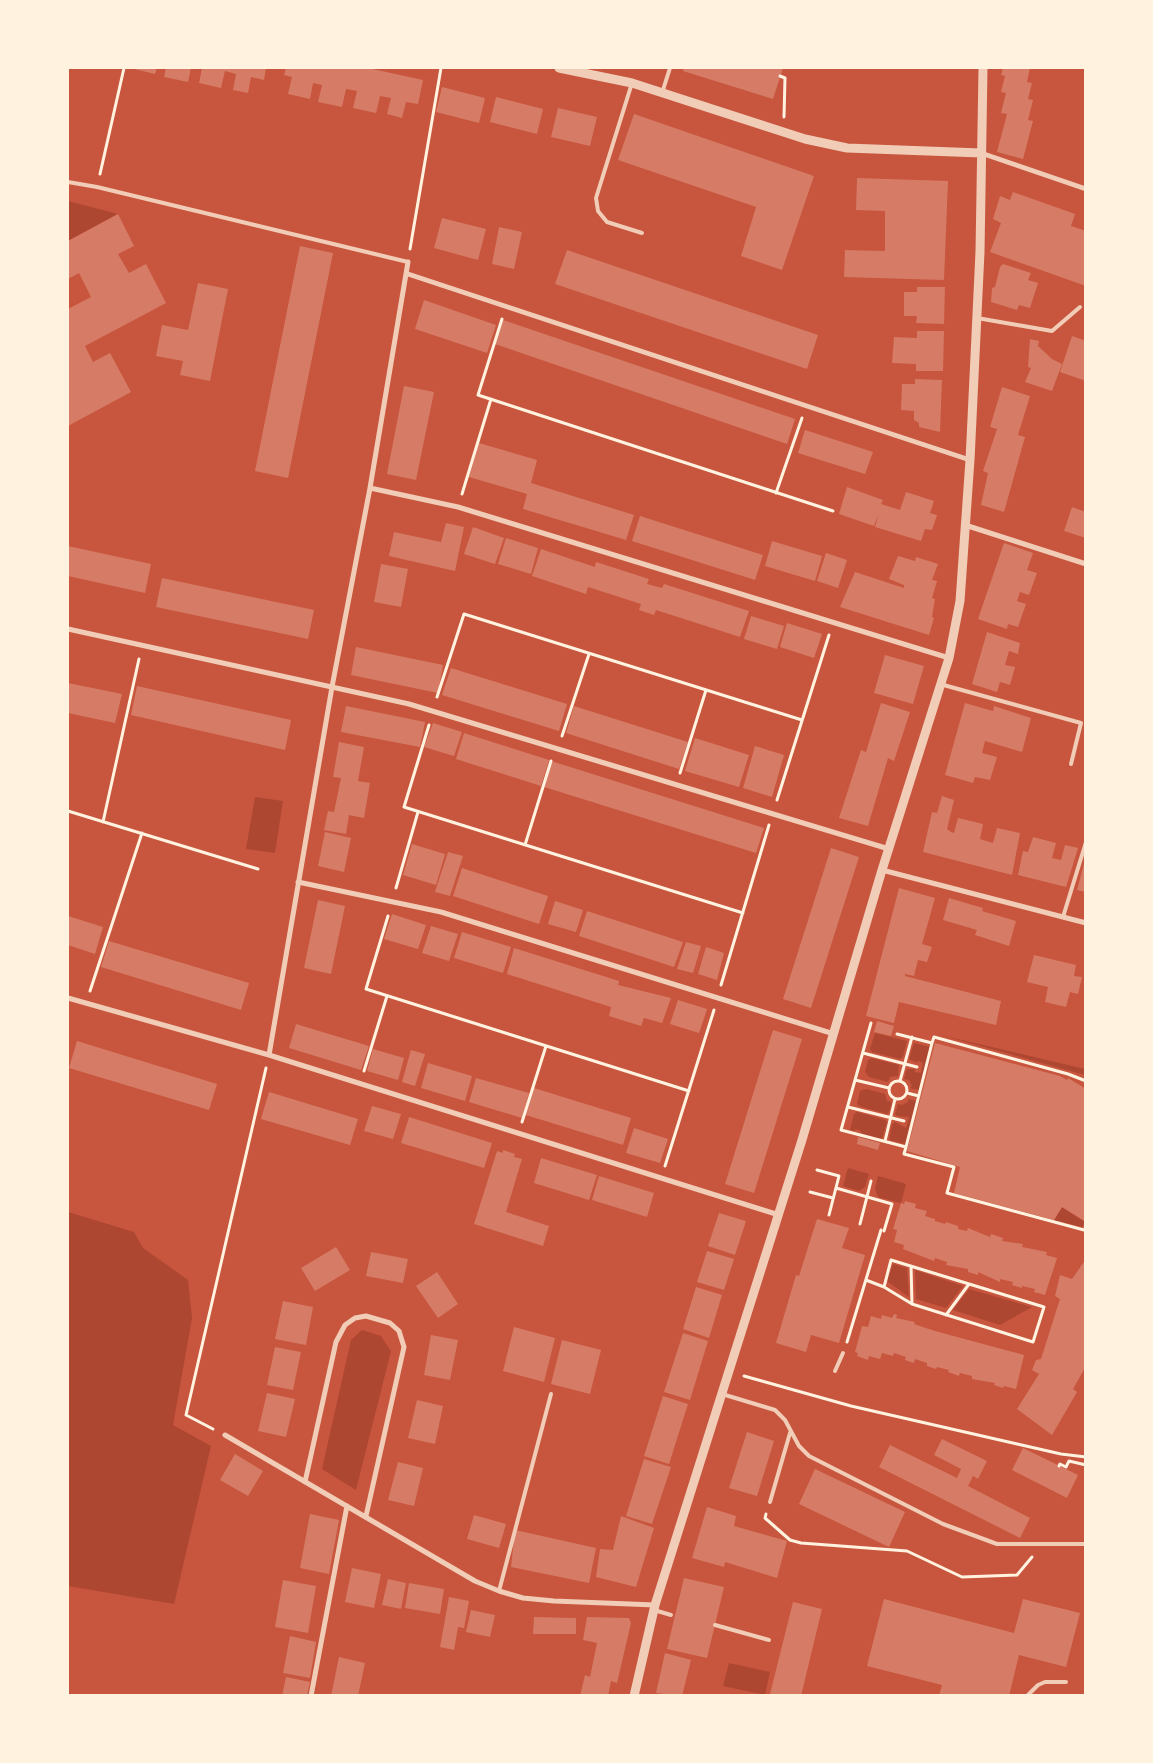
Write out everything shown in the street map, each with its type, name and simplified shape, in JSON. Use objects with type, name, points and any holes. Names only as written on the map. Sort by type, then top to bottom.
[{"type":"street","points":[[559,68],[632,83],[783,132],[847,148],[981,153],[1086,189]]},
{"type":"street","points":[[634,1696],[654,1608],[778,1215],[882,870],[949,658],[960,601],[970,460],[977,318],[983,68]]},
{"type":"street","points":[[269,1055],[332,687],[408,274],[408,262]]},
{"type":"street","points":[[408,274],[970,460]]},
{"type":"street","points":[[370,488],[458,507],[949,658]]},
{"type":"street","points":[[965,526],[1086,564]]},
{"type":"street","points":[[68,629],[433,710],[889,849]]},
{"type":"street","points":[[882,870],[1086,923]]},
{"type":"street","points":[[298,882],[441,912],[834,1034]]},
{"type":"street","points":[[68,998],[269,1055],[778,1215]]},
{"type":"street","points":[[305,1482],[336,1342],[345,1326],[355,1318],[366,1316],[390,1323],[400,1331],[404,1347],[366,1516]]},
{"type":"street","points":[[225,1435],[475,1581],[499,1592],[523,1598],[654,1608]]},
{"type":"street","points":[[311,1696],[347,1506]]},
{"type":"lane","points":[[662,93],[670,68]]},
{"type":"lane","points":[[632,83],[596,198],[598,211],[608,222],[642,233]]},
{"type":"lane","points":[[68,182],[97,187],[408,262]]},
{"type":"lane","points":[[977,318],[1052,331],[1080,307]]},
{"type":"lane","points":[[940,684],[1081,723],[1071,764]]},
{"type":"lane","points":[[1064,917],[1086,842]]},
{"type":"lane","points":[[835,1371],[843,1353]]},
{"type":"lane","points":[[499,1592],[551,1394]]},
{"type":"lane","points":[[722,1394],[776,1410],[785,1420],[790,1433],[809,1456],[961,1530],[997,1544],[1086,1544]]},
{"type":"lane","points":[[770,1502],[790,1433]]},
{"type":"lane","points":[[654,1608],[670,1615]]},
{"type":"lane","points":[[715,1625],[769,1640]]},
{"type":"lane","points":[[1027,1696],[1038,1685],[1045,1682],[1066,1682]]},
{"type":"path","points":[[97,187],[124,68]]},
{"type":"path","points":[[408,262],[441,68]]},
{"type":"path","points":[[780,76],[786,78],[783,132]]},
{"type":"path","points":[[506,306],[478,395],[833,511]]},
{"type":"path","points":[[458,507],[491,399]]},
{"type":"path","points":[[776,493],[806,406]]},
{"type":"path","points":[[743,913],[404,807],[433,710],[464,614],[802,720]]},
{"type":"path","points":[[661,1178],[833,622]]},
{"type":"path","points":[[103,822],[142,646]]},
{"type":"path","points":[[525,845],[589,654]]},
{"type":"path","points":[[676,784],[706,690]]},
{"type":"path","points":[[68,812],[258,869]]},
{"type":"path","points":[[418,812],[366,989],[689,1091]]},
{"type":"path","points":[[86,1003],[142,833]]},
{"type":"path","points":[[360,1084],[387,996]]},
{"type":"path","points":[[871,1023],[841,1130],[906,1147]]},
{"type":"path","points":[[897,1034],[932,1043]]},
{"type":"path","points":[[1086,1081],[1068,1074],[934,1037],[904,1154],[954,1167],[947,1193],[1084,1230],[1086,1228]]},
{"type":"path","points":[[900,1081],[912,1038]]},
{"type":"path","points":[[519,1133],[546,1046]]},
{"type":"path","points":[[863,1053],[917,1067]]},
{"type":"path","points":[[225,1435],[186,1415],[269,1055]]},
{"type":"path","points":[[855,1080],[889,1088]]},
{"type":"path","points":[[889,1088],[891,1084],[900,1081]]},
{"type":"path","points":[[900,1081],[907,1088],[907,1093]]},
{"type":"path","points":[[889,1088],[891,1097],[896,1099],[900,1099],[907,1093]]},
{"type":"path","points":[[907,1093],[919,1096]]},
{"type":"path","points":[[885,1141],[896,1099]]},
{"type":"path","points":[[848,1107],[904,1121]]},
{"type":"path","points":[[817,1170],[839,1176],[828,1215]]},
{"type":"path","points":[[860,1224],[871,1181]]},
{"type":"path","points":[[836,1188],[892,1204],[843,1353]]},
{"type":"path","points":[[810,1192],[833,1198]]},
{"type":"path","points":[[866,1280],[884,1287],[912,1304],[1033,1342],[1044,1307],[891,1260],[884,1287]]},
{"type":"path","points":[[911,1266],[912,1304]]},
{"type":"path","points":[[946,1315],[969,1284]]},
{"type":"path","points":[[729,1372],[851,1406],[1086,1458]]},
{"type":"path","points":[[1059,1466],[1066,1467],[1069,1461],[1086,1465]]},
{"type":"path","points":[[770,1502],[766,1518],[790,1540],[801,1543],[907,1551],[962,1577],[1017,1575],[1035,1553]]},
{"type":"shaded area","points":[[68,201],[118,214],[68,241]]},
{"type":"shaded area","points":[[255,797],[283,801],[275,853],[246,849]]},
{"type":"shaded area","points":[[875,1033],[907,1041],[903,1057],[900,1059],[872,1052],[870,1049]]},
{"type":"shaded area","points":[[941,1035],[1085,1069],[1085,1075]]},
{"type":"shaded area","points":[[914,1043],[931,1047],[919,1090],[910,1088],[912,1086],[909,1080],[904,1079],[907,1069],[915,1069],[915,1072],[921,1073],[923,1063],[918,1061],[917,1063],[909,1059]]},
{"type":"shaded area","points":[[871,1058],[899,1065],[898,1077],[890,1077],[888,1082],[869,1077],[865,1072],[868,1060]]},
{"type":"shaded area","points":[[866,1089],[885,1094],[887,1101],[892,1102],[887,1114],[857,1104],[860,1091]]},
{"type":"shaded area","points":[[908,1099],[916,1101],[905,1144],[889,1140],[892,1124],[895,1122],[906,1128],[909,1117],[897,1116],[895,1114],[898,1104],[902,1105],[908,1102]]},
{"type":"shaded area","points":[[857,1112],[887,1122],[882,1139],[860,1133],[861,1131],[855,1129],[855,1131],[850,1130],[854,1114]]},
{"type":"shaded area","points":[[848,1168],[869,1174],[865,1187],[859,1191],[843,1186]]},
{"type":"shaded area","points":[[878,1176],[906,1184],[901,1203],[878,1197],[875,1189]]},
{"type":"shaded area","points":[[1062,1207],[1085,1222],[1082,1227],[1054,1220]]},
{"type":"shaded area","points":[[68,1212],[134,1232],[143,1248],[188,1280],[192,1318],[173,1425],[211,1446],[174,1604],[68,1586]]},
{"type":"shaded area","points":[[893,1264],[907,1268],[909,1297],[887,1281]]},
{"type":"shaded area","points":[[915,1270],[963,1286],[946,1308],[916,1299]]},
{"type":"shaded area","points":[[969,1289],[1032,1307],[1000,1325],[953,1310]]},
{"type":"shaded area","points":[[362,1330],[381,1336],[391,1351],[356,1490],[322,1469],[351,1340]]},
{"type":"shaded area","points":[[729,1663],[770,1672],[765,1695],[723,1686]]},
{"type":"building","points":[[134,68],[157,68],[155,74]]},
{"type":"building","points":[[166,68],[191,68],[188,82],[164,77]]},
{"type":"building","points":[[202,68],[266,68],[264,80],[251,77],[248,93],[233,90],[236,74],[225,71],[221,88],[199,83]]},
{"type":"building","points":[[286,68],[368,68],[423,80],[418,104],[406,102],[402,118],[387,114],[391,98],[380,96],[376,113],[353,108],[357,91],[346,89],[342,107],[318,102],[322,85],[313,83],[310,99],[288,94],[292,77],[284,75]]},
{"type":"building","points":[[684,68],[783,68],[773,99],[683,71]]},
{"type":"building","points":[[1003,68],[1030,68],[1027,82],[1032,83],[1028,99],[1033,100],[1028,120],[1033,121],[1023,159],[997,152],[1007,114],[1001,113],[1006,93],[1001,92],[1005,76],[1001,75]]},
{"type":"building","points":[[442,87],[485,98],[479,123],[436,112]]},
{"type":"building","points":[[496,97],[543,109],[537,134],[490,122]]},
{"type":"building","points":[[558,108],[597,117],[590,146],[551,137]]},
{"type":"building","points":[[634,114],[814,176],[782,270],[741,256],[756,207],[618,160]]},
{"type":"building","points":[[857,178],[948,181],[944,280],[844,277],[845,250],[885,251],[885,211],[856,210]]},
{"type":"building","points":[[1013,192],[1075,214],[1071,226],[1086,231],[1086,286],[990,252],[1001,223],[993,219],[1000,196],[1010,200]]},
{"type":"building","points":[[118,214],[134,246],[118,254],[129,273],[146,264],[166,303],[85,346],[93,362],[110,353],[131,392],[68,426],[68,309],[91,297],[79,273],[68,279],[68,241]]},
{"type":"building","points":[[442,218],[486,229],[478,260],[434,248]]},
{"type":"building","points":[[499,227],[522,232],[514,269],[492,264]]},
{"type":"building","points":[[300,246],[333,253],[288,478],[255,471]]},
{"type":"building","points":[[567,250],[818,335],[807,369],[555,284]]},
{"type":"building","points":[[1003,264],[1031,273],[1028,280],[1038,283],[1030,308],[1019,305],[1017,310],[991,302],[992,288],[995,287],[1000,267]]},
{"type":"building","points":[[198,283],[228,289],[210,381],[180,375],[183,361],[156,356],[162,325],[188,330]]},
{"type":"building","points":[[917,287],[945,287],[944,324],[916,323],[917,316],[904,316],[904,292],[917,292]]},
{"type":"building","points":[[424,300],[496,325],[487,353],[415,329]]},
{"type":"building","points":[[503,320],[795,419],[787,444],[495,344]]},
{"type":"building","points":[[917,331],[944,331],[943,371],[916,371],[916,364],[892,363],[894,337],[917,338]]},
{"type":"building","points":[[1072,336],[1086,341],[1086,381],[1060,372]]},
{"type":"building","points":[[1030,339],[1039,341],[1038,346],[1052,359],[1062,364],[1052,391],[1025,382],[1031,368],[1028,367]]},
{"type":"building","points":[[915,379],[942,380],[940,432],[919,427],[919,423],[914,420],[914,411],[901,410],[902,384],[915,384]]},
{"type":"building","points":[[404,386],[434,392],[416,480],[387,474]]},
{"type":"building","points":[[1002,387],[1030,396],[1018,435],[1025,437],[1004,512],[981,505],[988,473],[983,471],[997,429],[990,427]]},
{"type":"building","points":[[805,430],[873,452],[865,474],[798,453]]},
{"type":"building","points":[[479,443],[537,460],[531,483],[634,515],[626,540],[523,509],[527,494],[469,477]]},
{"type":"building","points":[[847,487],[883,500],[881,504],[900,510],[906,492],[934,501],[930,513],[937,515],[932,530],[925,529],[921,541],[875,527],[879,513],[874,526],[839,514]]},
{"type":"building","points":[[1072,507],[1086,512],[1086,538],[1064,531]]},
{"type":"building","points":[[640,516],[763,555],[755,580],[632,541]]},
{"type":"building","points":[[446,523],[464,527],[455,571],[389,556],[394,532],[441,542]]},
{"type":"building","points":[[473,527],[504,538],[495,564],[464,554]]},
{"type":"building","points":[[506,538],[538,548],[531,574],[498,564]]},
{"type":"building","points":[[772,541],[822,556],[815,581],[765,566]]},
{"type":"building","points":[[1004,543],[1033,553],[1027,570],[1037,573],[1029,595],[1020,592],[1017,601],[1026,604],[1018,627],[1008,624],[1007,629],[978,619]]},
{"type":"building","points":[[68,546],[151,564],[145,593],[68,576]]},
{"type":"building","points":[[541,549],[595,567],[596,562],[649,579],[647,584],[662,588],[664,584],[749,611],[740,637],[656,610],[654,615],[639,610],[641,604],[588,587],[586,594],[532,576]]},
{"type":"building","points":[[826,553],[847,560],[838,588],[817,581]]},
{"type":"building","points":[[898,556],[915,561],[916,557],[938,564],[932,580],[937,581],[932,598],[935,599],[932,617],[934,618],[929,635],[840,607],[855,572],[904,588],[904,585],[889,579]]},
{"type":"building","points":[[381,564],[408,569],[401,607],[374,602]]},
{"type":"building","points":[[162,578],[314,610],[308,639],[156,607]]},
{"type":"building","points":[[751,616],[784,626],[777,649],[744,639]]},
{"type":"building","points":[[787,623],[822,634],[814,658],[780,647]]},
{"type":"building","points":[[987,632],[1020,643],[1018,654],[1009,651],[1005,665],[1015,667],[1010,685],[1000,682],[997,692],[972,684]]},
{"type":"building","points":[[356,647],[443,665],[438,693],[351,675]]},
{"type":"building","points":[[885,655],[924,666],[913,704],[874,693]]},
{"type":"building","points":[[451,668],[567,704],[559,731],[442,695]]},
{"type":"building","points":[[68,683],[122,694],[115,723],[68,713]]},
{"type":"building","points":[[137,686],[291,720],[285,750],[131,715]]},
{"type":"building","points":[[881,703],[910,712],[894,761],[888,758],[868,826],[839,818],[861,750],[866,752]]},
{"type":"building","points":[[965,703],[993,711],[994,706],[1031,718],[1022,752],[985,741],[982,753],[997,757],[990,780],[975,777],[973,783],[945,775]]},
{"type":"building","points":[[346,706],[425,722],[420,747],[341,732]]},
{"type":"building","points":[[574,706],[688,742],[679,769],[566,733]]},
{"type":"building","points":[[433,723],[462,732],[454,756],[424,747]]},
{"type":"building","points":[[464,733],[549,760],[541,786],[456,759]]},
{"type":"building","points":[[695,738],[749,755],[739,787],[685,771]]},
{"type":"building","points":[[339,742],[364,747],[358,781],[370,783],[364,818],[349,815],[346,834],[324,830],[328,811],[334,812],[341,778],[333,777]]},
{"type":"building","points":[[755,746],[784,755],[772,797],[743,788]]},
{"type":"building","points":[[551,761],[764,828],[756,853],[544,787]]},
{"type":"building","points":[[942,796],[954,800],[947,829],[951,832],[954,833],[958,818],[983,824],[980,839],[993,843],[997,828],[1020,833],[1012,875],[923,852],[932,812],[937,813]]},
{"type":"building","points":[[325,832],[351,838],[344,872],[318,866]]},
{"type":"building","points":[[1033,837],[1056,843],[1052,858],[1061,860],[1065,845],[1078,848],[1066,887],[1018,875],[1023,851],[1028,852]]},
{"type":"building","points":[[412,844],[445,854],[436,885],[403,875]]},
{"type":"building","points":[[831,848],[859,857],[811,1008],[783,999]]},
{"type":"building","points":[[448,852],[463,856],[450,896],[435,892]]},
{"type":"building","points":[[1086,860],[1086,892],[1077,890]]},
{"type":"building","points":[[462,868],[548,896],[539,924],[453,896]]},
{"type":"building","points":[[899,888],[935,898],[922,944],[932,947],[927,962],[918,960],[914,976],[905,974],[905,976],[1001,1001],[996,1025],[899,1002],[894,1023],[866,1016]]},
{"type":"building","points":[[949,898],[983,908],[982,911],[1016,921],[1009,946],[975,935],[977,930],[943,920]]},
{"type":"building","points":[[318,900],[345,906],[331,974],[304,968]]},
{"type":"building","points":[[555,901],[583,910],[576,932],[548,924]]},
{"type":"building","points":[[587,911],[683,942],[674,967],[579,936]]},
{"type":"building","points":[[392,914],[426,925],[418,949],[384,939]]},
{"type":"building","points":[[68,916],[103,927],[95,954],[68,945]]},
{"type":"building","points":[[431,926],[458,934],[449,961],[422,953]]},
{"type":"building","points":[[462,932],[511,947],[503,973],[454,958]]},
{"type":"building","points":[[109,941],[249,983],[241,1010],[101,967]]},
{"type":"building","points":[[686,942],[701,946],[693,973],[677,969]]},
{"type":"building","points":[[706,947],[724,953],[717,980],[698,974]]},
{"type":"building","points":[[514,948],[619,981],[618,985],[671,998],[662,1023],[644,1018],[641,1026],[609,1016],[611,1007],[507,974]]},
{"type":"building","points":[[1034,955],[1076,965],[1074,976],[1082,977],[1078,994],[1070,992],[1066,1007],[1045,1002],[1048,987],[1027,982]]},
{"type":"building","points":[[678,1000],[707,1009],[699,1033],[670,1024]]},
{"type":"building","points":[[877,1021],[894,1026],[891,1036],[874,1032]]},
{"type":"building","points":[[296,1024],[369,1046],[361,1070],[289,1048]]},
{"type":"building","points":[[773,1030],[802,1039],[754,1193],[725,1184]]},
{"type":"building","points":[[77,1041],[217,1084],[209,1110],[69,1068]]},
{"type":"building","points":[[935,1043],[1060,1076],[1067,1080],[1068,1078],[1086,1089],[1086,1222],[1062,1207],[1054,1220],[954,1193],[960,1167],[907,1151]]},
{"type":"building","points":[[373,1049],[404,1058],[398,1080],[367,1071]]},
{"type":"building","points":[[411,1050],[425,1054],[415,1086],[402,1082]]},
{"type":"building","points":[[428,1063],[472,1076],[465,1101],[421,1088]]},
{"type":"building","points":[[476,1078],[529,1093],[522,1118],[469,1102]]},
{"type":"building","points":[[534,1088],[631,1118],[623,1145],[526,1115]]},
{"type":"building","points":[[269,1092],[358,1119],[350,1145],[261,1119]]},
{"type":"building","points":[[372,1106],[401,1114],[393,1139],[364,1131]]},
{"type":"building","points":[[409,1117],[492,1143],[484,1168],[401,1143]]},
{"type":"building","points":[[634,1128],[668,1139],[660,1163],[626,1153]]},
{"type":"building","points":[[858,1137],[880,1143],[878,1150],[857,1144]]},
{"type":"building","points":[[503,1150],[515,1154],[514,1157],[522,1159],[506,1212],[549,1226],[543,1246],[474,1224],[497,1151],[503,1153]]},
{"type":"building","points":[[541,1158],[597,1175],[589,1200],[534,1183]]},
{"type":"building","points":[[599,1176],[654,1193],[647,1217],[592,1200]]},
{"type":"building","points":[[905,1201],[916,1204],[915,1208],[927,1211],[925,1216],[935,1219],[935,1221],[945,1224],[946,1222],[958,1226],[958,1229],[967,1231],[968,1228],[990,1237],[991,1234],[1003,1238],[1002,1241],[1023,1244],[1022,1247],[1047,1252],[1046,1255],[1057,1258],[1045,1295],[1034,1292],[1035,1289],[1022,1286],[1022,1288],[1012,1285],[1013,1282],[1000,1279],[1000,1282],[978,1272],[978,1275],[968,1272],[968,1269],[946,1265],[947,1262],[935,1258],[934,1261],[903,1249],[904,1245],[894,1242],[897,1230],[893,1229],[901,1203],[904,1204]]},
{"type":"building","points":[[719,1213],[746,1221],[735,1255],[708,1246]]},
{"type":"building","points":[[817,1219],[849,1228],[842,1248],[865,1255],[839,1343],[811,1335],[806,1352],[776,1343],[796,1275],[799,1276]]},
{"type":"building","points":[[336,1247],[350,1270],[315,1291],[301,1268]]},
{"type":"building","points":[[707,1251],[734,1259],[724,1290],[697,1282]]},
{"type":"building","points":[[371,1252],[408,1259],[403,1283],[366,1276]]},
{"type":"building","points":[[1086,1259],[1086,1366],[1073,1389],[1077,1392],[1052,1435],[1017,1409],[1039,1374],[1032,1370],[1036,1360],[1041,1359],[1060,1299],[1055,1296],[1060,1275],[1072,1279]]},
{"type":"building","points":[[437,1272],[458,1304],[438,1318],[416,1286]]},
{"type":"building","points":[[696,1287],[722,1295],[709,1338],[683,1329]]},
{"type":"building","points":[[283,1301],[313,1307],[306,1345],[275,1339]]},
{"type":"building","points":[[894,1314],[897,1315],[896,1318],[915,1322],[914,1324],[935,1331],[1024,1355],[1016,1389],[1004,1386],[1003,1388],[994,1385],[995,1383],[972,1379],[972,1376],[960,1373],[959,1376],[948,1372],[949,1370],[927,1366],[927,1363],[915,1359],[914,1363],[905,1360],[906,1357],[894,1353],[893,1356],[882,1353],[880,1359],[869,1356],[868,1360],[857,1356],[858,1353],[855,1352],[862,1326],[868,1327],[871,1316],[881,1319],[882,1315],[892,1318]]},
{"type":"building","points":[[514,1327],[555,1338],[544,1382],[503,1371]]},
{"type":"building","points":[[683,1333],[708,1341],[690,1400],[664,1392]]},
{"type":"building","points":[[431,1335],[458,1340],[450,1380],[424,1375]]},
{"type":"building","points":[[562,1340],[601,1350],[590,1394],[551,1384]]},
{"type":"building","points":[[275,1347],[301,1352],[293,1390],[267,1385]]},
{"type":"building","points":[[267,1393],[295,1399],[286,1437],[258,1431]]},
{"type":"building","points":[[663,1396],[688,1404],[669,1464],[644,1456]]},
{"type":"building","points":[[417,1400],[443,1406],[435,1444],[408,1438]]},
{"type":"building","points":[[747,1432],[774,1441],[757,1496],[729,1488]]},
{"type":"building","points":[[942,1439],[987,1461],[978,1479],[973,1476],[968,1486],[1030,1518],[1020,1538],[879,1467],[890,1445],[957,1478],[961,1469],[934,1455]]},
{"type":"building","points":[[1023,1448],[1078,1475],[1067,1498],[1012,1470]]},
{"type":"building","points":[[235,1454],[263,1471],[248,1496],[220,1480]]},
{"type":"building","points":[[644,1459],[671,1467],[652,1524],[626,1516]]},
{"type":"building","points":[[398,1462],[423,1468],[414,1506],[388,1500]]},
{"type":"building","points":[[815,1469],[905,1512],[889,1547],[799,1504]]},
{"type":"building","points":[[707,1507],[736,1516],[734,1526],[787,1541],[777,1578],[725,1562],[724,1567],[692,1558]]},
{"type":"building","points":[[310,1514],[339,1520],[329,1574],[300,1568]]},
{"type":"building","points":[[474,1515],[506,1524],[499,1548],[467,1539]]},
{"type":"building","points":[[621,1516],[654,1528],[636,1587],[596,1577],[600,1549],[613,1550]]},
{"type":"building","points":[[515,1530],[596,1548],[589,1583],[511,1567]]},
{"type":"building","points":[[352,1568],[381,1574],[374,1608],[345,1602]]},
{"type":"building","points":[[684,1578],[724,1587],[707,1658],[667,1649]]},
{"type":"building","points":[[388,1579],[406,1583],[401,1609],[382,1605]]},
{"type":"building","points":[[283,1580],[316,1586],[308,1633],[275,1627]]},
{"type":"building","points":[[409,1583],[444,1589],[440,1614],[405,1608]]},
{"type":"building","points":[[449,1597],[469,1601],[464,1628],[458,1627],[454,1650],[440,1647]]},
{"type":"building","points":[[884,1599],[1014,1633],[1023,1599],[1080,1613],[1066,1667],[1019,1655],[1009,1696],[939,1696],[942,1685],[867,1666]]},
{"type":"building","points":[[793,1602],[822,1609],[801,1696],[777,1696],[770,1694]]},
{"type":"building","points":[[471,1610],[495,1615],[490,1637],[466,1632]]},
{"type":"building","points":[[534,1617],[576,1618],[576,1634],[533,1634]]},
{"type":"building","points":[[587,1617],[629,1618],[631,1623],[617,1683],[611,1681],[608,1696],[580,1696],[585,1675],[590,1677],[597,1643],[583,1640]]},
{"type":"building","points":[[290,1636],[316,1642],[310,1678],[283,1673]]},
{"type":"building","points":[[665,1653],[691,1660],[682,1696],[656,1693]]},
{"type":"building","points":[[339,1657],[365,1663],[358,1696],[331,1696]]},
{"type":"building","points":[[286,1677],[310,1682],[307,1696],[282,1696]]}]
